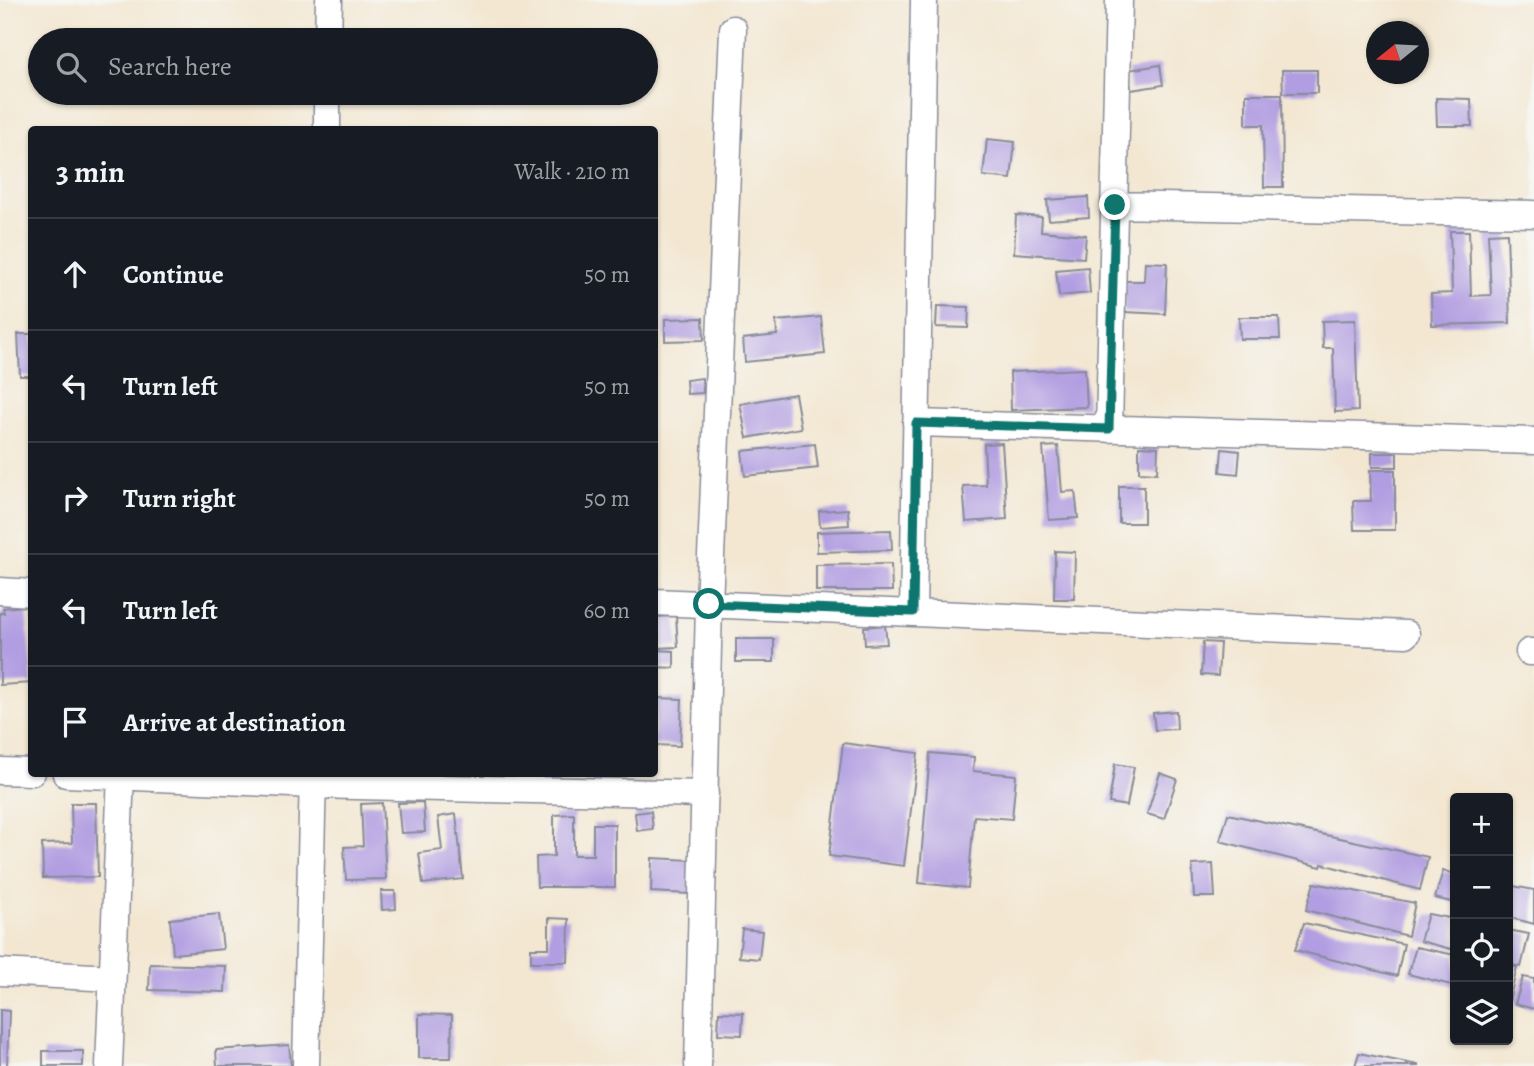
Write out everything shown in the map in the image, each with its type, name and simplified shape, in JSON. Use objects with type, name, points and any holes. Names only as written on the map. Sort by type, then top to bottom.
[{"type":"street","points":[[328,28],[329,0]]},
{"type":"street","points":[[913,612],[924,0]]},
{"type":"street","points":[[1109,429],[1119,0]]},
{"type":"street","points":[[698,1066],[709,604],[733,29]]},
{"type":"street","points":[[327,105],[327,126]]},
{"type":"street","points":[[1115,205],[1534,214]]},
{"type":"street","points":[[916,423],[1534,441]]},
{"type":"street","points":[[0,592],[28,593]]},
{"type":"street","points":[[658,602],[1406,634]]},
{"type":"street","points":[[0,771],[28,772]]},
{"type":"street","points":[[109,1066],[120,777]]},
{"type":"street","points":[[216,777],[705,794]]},
{"type":"street","points":[[306,1066],[313,779]]},
{"type":"street","points":[[0,972],[112,978]]},
{"type":"building","points":[[1160,65],[1163,85],[1131,90],[1128,70]]},
{"type":"building","points":[[1282,70],[1317,70],[1317,93],[1283,93]]},
{"type":"building","points":[[1246,94],[1282,94],[1283,187],[1264,187],[1263,125],[1246,125]]},
{"type":"building","points":[[1436,98],[1471,99],[1472,126],[1437,126]]},
{"type":"building","points":[[987,139],[1015,142],[1011,179],[983,176]]},
{"type":"building","points":[[1088,197],[1089,217],[1049,220],[1047,200]]},
{"type":"building","points":[[1016,215],[1042,217],[1041,231],[1086,235],[1084,258],[1014,253]]},
{"type":"building","points":[[1450,231],[1469,231],[1471,296],[1491,295],[1488,234],[1507,233],[1510,323],[1432,325],[1431,294],[1452,293]]},
{"type":"building","points":[[1145,262],[1167,263],[1165,314],[1124,312],[1125,281],[1144,281]]},
{"type":"building","points":[[1088,267],[1090,293],[1059,296],[1056,270]]},
{"type":"building","points":[[937,306],[969,307],[968,328],[936,327]]},
{"type":"building","points":[[821,317],[825,354],[745,362],[743,339],[777,335],[776,321]]},
{"type":"building","points":[[1239,317],[1279,317],[1280,339],[1240,339]]},
{"type":"building","points":[[703,318],[704,340],[665,341],[665,319]]},
{"type":"building","points":[[1355,320],[1358,411],[1335,412],[1333,348],[1323,348],[1322,321]]},
{"type":"building","points":[[18,334],[28,334],[28,376],[20,376]]},
{"type":"building","points":[[1085,369],[1087,407],[1011,410],[1010,372]]},
{"type":"building","points":[[702,378],[703,393],[687,394],[686,380]]},
{"type":"building","points":[[795,394],[801,428],[747,438],[740,404]]},
{"type":"building","points":[[1002,443],[1007,519],[966,522],[963,486],[986,485],[984,444]]},
{"type":"building","points":[[815,444],[818,468],[745,476],[742,451]]},
{"type":"building","points":[[1058,446],[1062,492],[1075,491],[1078,518],[1049,520],[1043,447]]},
{"type":"building","points":[[1139,446],[1158,447],[1157,473],[1139,472]]},
{"type":"building","points":[[1222,449],[1240,451],[1238,474],[1220,472]]},
{"type":"building","points":[[1372,453],[1397,453],[1397,467],[1372,467]]},
{"type":"building","points":[[1370,470],[1395,470],[1395,530],[1354,530],[1353,501],[1371,501]]},
{"type":"building","points":[[1119,486],[1144,486],[1144,523],[1119,523]]},
{"type":"building","points":[[848,509],[849,525],[820,527],[819,511]]},
{"type":"building","points":[[891,530],[892,550],[817,552],[817,532]]},
{"type":"building","points":[[1055,551],[1075,552],[1074,599],[1054,599]]},
{"type":"building","points":[[891,564],[892,591],[816,591],[816,565]]},
{"type":"building","points":[[26,606],[28,683],[0,685],[0,613],[4,613],[3,608]]},
{"type":"building","points":[[676,616],[678,647],[658,648],[658,617]]},
{"type":"building","points":[[885,625],[887,644],[865,645],[864,627]]},
{"type":"building","points":[[736,639],[774,639],[774,662],[736,662]]},
{"type":"building","points":[[1203,642],[1220,643],[1218,676],[1201,675]]},
{"type":"building","points":[[658,650],[674,651],[674,668],[658,667]]},
{"type":"building","points":[[658,698],[682,699],[680,746],[658,745]]},
{"type":"building","points":[[1176,711],[1177,729],[1155,730],[1153,713]]},
{"type":"building","points":[[843,743],[918,753],[904,866],[829,856]]},
{"type":"building","points":[[930,753],[974,757],[973,771],[1016,775],[1012,819],[974,816],[968,888],[919,883]]},
{"type":"building","points":[[1115,764],[1134,767],[1127,806],[1109,803]]},
{"type":"building","points":[[1160,773],[1177,779],[1164,819],[1147,814]]},
{"type":"building","points":[[423,802],[425,832],[401,833],[398,803]]},
{"type":"building","points":[[71,803],[96,803],[98,877],[43,878],[42,844],[72,843]]},
{"type":"building","points":[[382,803],[386,879],[346,880],[344,847],[363,846],[361,804]]},
{"type":"building","points":[[651,811],[653,829],[637,831],[635,813]]},
{"type":"building","points":[[456,814],[463,879],[423,884],[419,853],[442,850],[438,817]]},
{"type":"building","points":[[574,814],[574,855],[593,855],[593,824],[615,824],[615,887],[537,887],[536,857],[554,856],[554,815]]},
{"type":"building","points":[[1228,814],[1428,857],[1420,890],[1220,841]]},
{"type":"building","points":[[652,858],[691,860],[690,894],[651,892]]},
{"type":"building","points":[[1213,864],[1215,897],[1194,897],[1192,865]]},
{"type":"building","points":[[1443,871],[1450,873],[1450,902],[1435,898]]},
{"type":"building","points":[[1314,883],[1415,903],[1408,936],[1306,910]]},
{"type":"building","points":[[1513,886],[1534,890],[1534,924],[1513,918]]},
{"type":"building","points":[[381,891],[395,891],[396,909],[382,910]]},
{"type":"building","points":[[219,914],[223,949],[173,954],[170,919]]},
{"type":"building","points":[[1428,914],[1450,918],[1450,949],[1420,941]]},
{"type":"building","points":[[549,918],[569,919],[568,962],[531,962],[531,948],[549,948]]},
{"type":"building","points":[[1304,923],[1404,944],[1397,976],[1295,950]]},
{"type":"building","points":[[742,929],[762,931],[759,959],[739,957]]},
{"type":"building","points":[[1513,931],[1529,934],[1521,967],[1513,965]]},
{"type":"building","points":[[1416,947],[1450,954],[1450,985],[1408,974]]},
{"type":"building","points":[[150,964],[226,966],[225,992],[149,990]]},
{"type":"building","points":[[1513,967],[1517,967],[1513,984]]},
{"type":"building","points":[[1523,977],[1534,979],[1534,1009],[1515,1004]]},
{"type":"building","points":[[0,1010],[9,1011],[7,1066],[0,1066]]},
{"type":"building","points":[[719,1012],[743,1013],[742,1035],[718,1034]]},
{"type":"building","points":[[419,1014],[452,1015],[451,1058],[419,1058]]},
{"type":"building","points":[[289,1045],[291,1066],[217,1066],[216,1050]]},
{"type":"building","points":[[43,1051],[83,1051],[83,1066],[43,1066]]},
{"type":"building","points":[[1359,1053],[1418,1065],[1418,1066],[1355,1066]]},
{"type":"route","points":[[709,604],[913,612],[916,423],[1109,429],[1115,205]]}]
